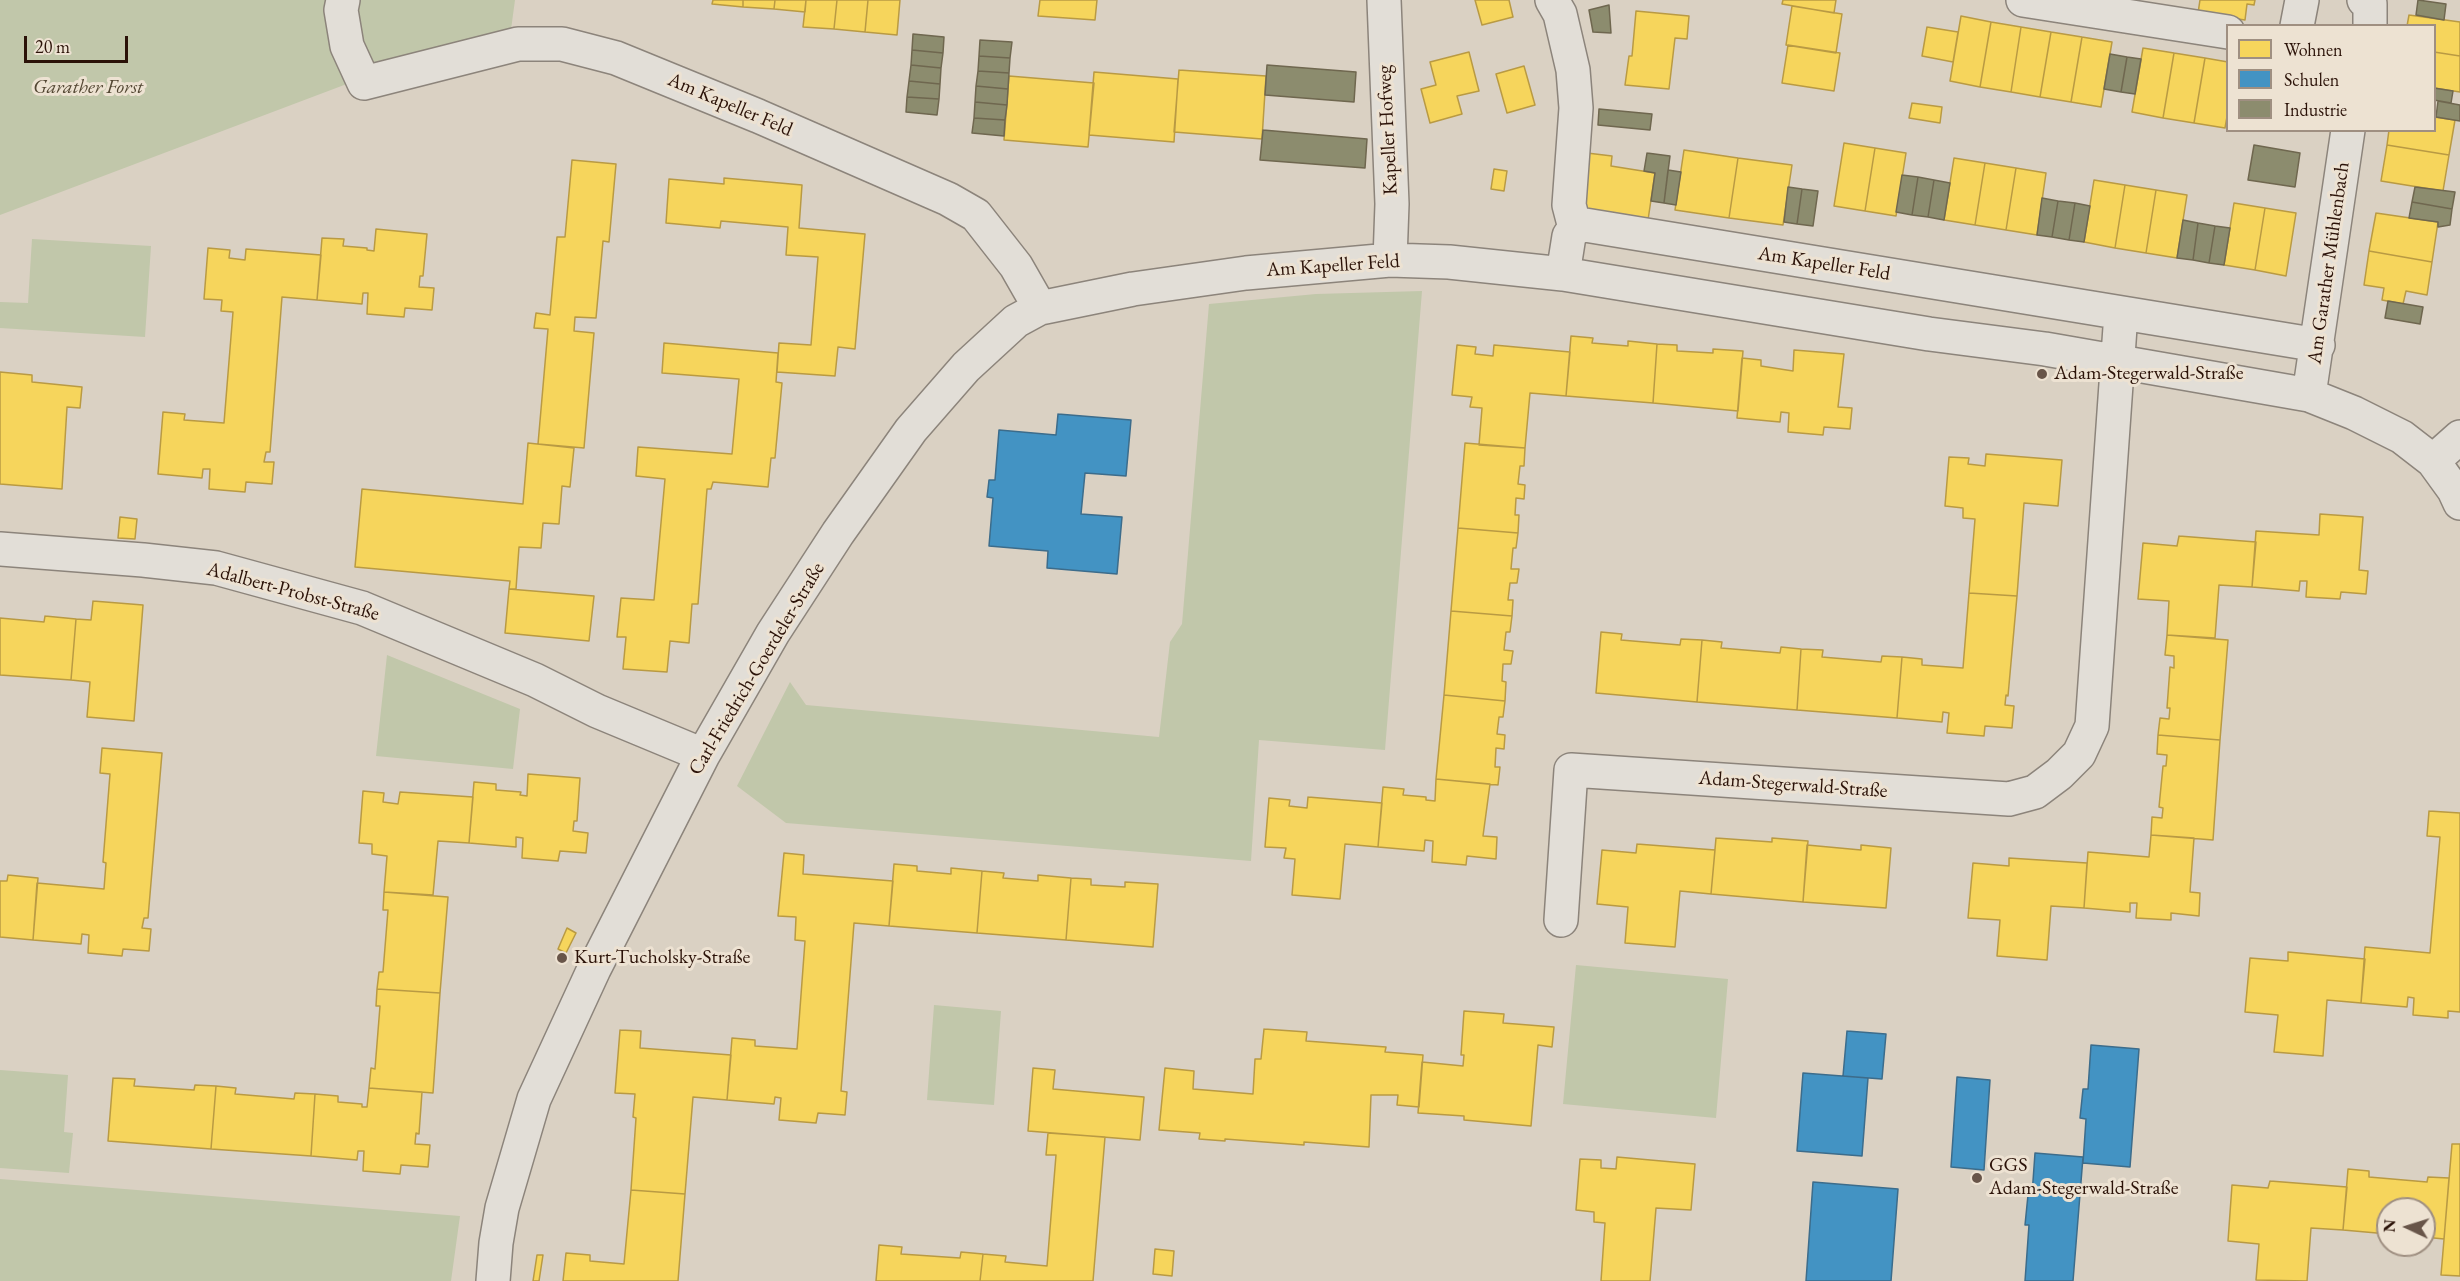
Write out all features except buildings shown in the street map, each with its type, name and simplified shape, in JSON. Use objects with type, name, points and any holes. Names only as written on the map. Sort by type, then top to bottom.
[{"type":"street","name":"Am Kapeller Feld","points":[[343,0],[341,10],[348,46],[364,83],[518,44],[542,42],[562,44],[616,58],[779,125],[948,199],[976,215],[1016,266],[1040,308]]},
{"type":"street","name":"Kapeller Hofweg","points":[[1384,0],[1392,204],[1390,260]]},
{"type":"street","points":[[1552,0],[1560,14],[1573,70],[1576,108],[1569,205],[1575,228],[1569,236],[1563,274]]},
{"type":"street","points":[[2023,0],[2226,32]]},
{"type":"street","points":[[2297,24],[2302,0]]},
{"type":"street","points":[[2364,0],[2370,4],[2370,24]]},
{"type":"street","name":"Am Garather Mühlenbach","points":[[2309,395],[2348,132]]},
{"type":"street","name":"Am Kapeller Feld","points":[[1575,228],[1585,225],[2318,345]]},
{"type":"street","name":"Am Kapeller Feld","points":[[1246,273],[1390,260],[1469,263],[1563,274],[1929,334],[2009,343],[2309,395],[2354,413],[2402,438],[2433,461],[2454,490],[2460,503]]},
{"type":"street","name":"Carl-Friedrich-Goerdeler-Straße","points":[[494,1281],[496,1243],[502,1208],[534,1099],[594,969],[703,755],[773,633],[838,533],[911,430],[966,367],[1016,321],[1040,308],[1132,289],[1246,273]]},
{"type":"street","points":[[2117,362],[2121,313]]},
{"type":"street","name":"Adam-Stegerwald-Straße","points":[[1561,920],[1570,770],[2009,799],[2035,792],[2059,774],[2079,754],[2092,726],[2117,362]]},
{"type":"street","points":[[2433,461],[2460,437]]},
{"type":"street","name":"Adalbert-Probst-Straße","points":[[0,549],[216,568],[362,608],[535,680],[597,711],[703,755]]},
{"type":"green space","name":"Garather Forst","points":[[0,0],[515,0],[510,37],[360,79],[0,215]]},
{"type":"green space","points":[[32,239],[151,246],[145,337],[0,328],[0,302],[28,303]]},
{"type":"green space","points":[[1422,291],[1385,750],[1259,740],[1251,861],[786,823],[737,786],[790,682],[806,705],[1159,737],[1170,642],[1182,624],[1209,304],[1316,294]]},
{"type":"green space","points":[[387,655],[520,709],[513,769],[376,756]]},
{"type":"green space","points":[[1576,965],[1728,979],[1716,1118],[1563,1104]]},
{"type":"green space","points":[[934,1005],[1001,1011],[994,1105],[927,1100]]},
{"type":"green space","points":[[0,1070],[68,1075],[64,1132],[73,1133],[69,1173],[0,1168]]},
{"type":"green space","points":[[0,1179],[460,1216],[451,1281],[0,1281]]},
{"type":"place","name":"Adam-Stegerwald-Straße","points":[[2042,374]]},
{"type":"place","name":"Kurt-Tucholsky-Straße","points":[[562,958]]},
{"type":"place","name":"GGS Adam-Stegerwald-Straße","points":[[1977,1178]]}]
